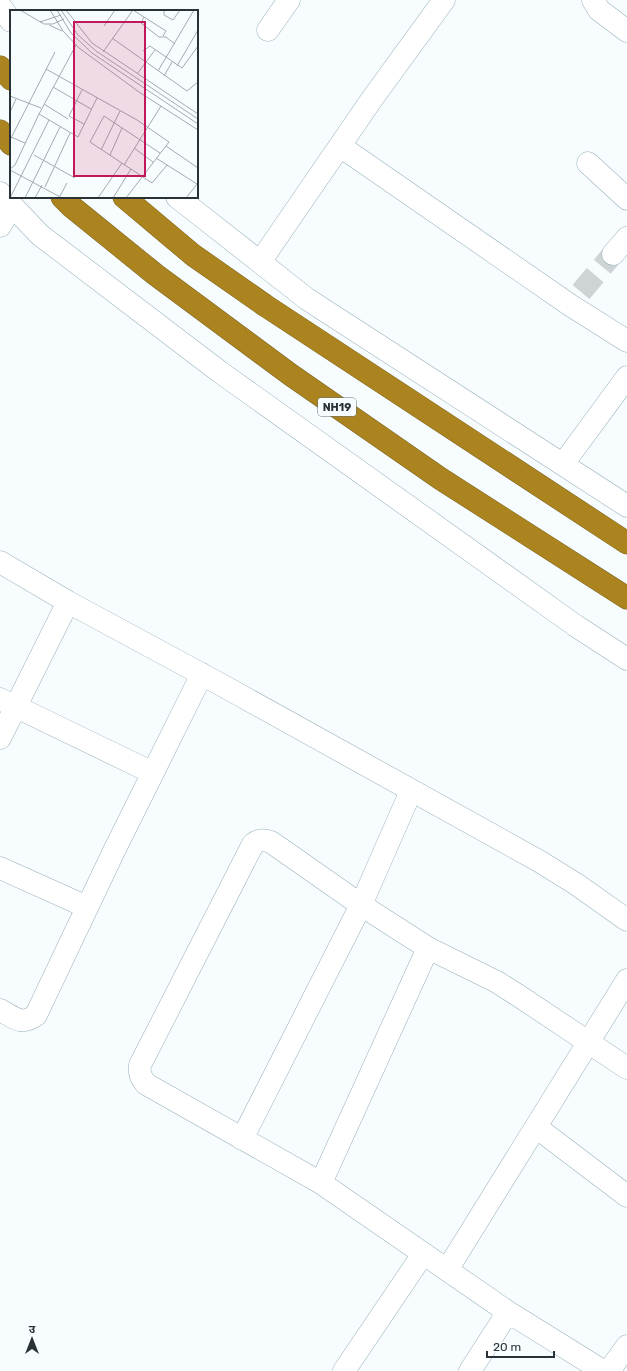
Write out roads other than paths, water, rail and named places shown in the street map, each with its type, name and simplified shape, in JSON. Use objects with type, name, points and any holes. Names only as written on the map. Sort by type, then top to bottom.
[{"type":"highway","points":[[0,66],[10,79]]},
{"type":"highway","points":[[0,131],[10,143]]},
{"type":"highway","name":"NH19","points":[[63,198],[156,276],[291,375],[442,479],[627,598]]},
{"type":"highway","points":[[125,198],[194,255],[266,306],[627,543]]},
{"type":"street","points":[[268,30],[289,0]]},
{"type":"street","points":[[260,262],[372,99],[444,0]]},
{"type":"street","points":[[593,0],[599,10],[627,31]]},
{"type":"street","points":[[0,6],[10,20]]},
{"type":"street","points":[[340,146],[575,299],[627,341]]},
{"type":"street","points":[[588,163],[627,199]]},
{"type":"street","points":[[178,198],[307,298],[627,506]]},
{"type":"street","points":[[0,226],[6,199]]},
{"type":"street","points":[[6,199],[40,235],[220,372],[576,626],[627,659]]},
{"type":"street","points":[[563,464],[627,377]]},
{"type":"street","points":[[0,562],[68,602],[202,674],[558,873],[627,920]]},
{"type":"street","points":[[0,738],[8,703],[68,602]]},
{"type":"street","points":[[0,1010],[20,1020],[29,1020],[36,1015],[87,907],[202,674]]},
{"type":"street","points":[[8,703],[153,773]]},
{"type":"street","points":[[242,1139],[361,905],[411,791]]},
{"type":"street","points":[[603,1371],[508,1312],[321,1183],[146,1084],[141,1078],[139,1072],[140,1065],[253,844],[257,841],[264,840],[271,842],[361,905],[428,948],[496,982],[627,1068]]},
{"type":"street","points":[[0,868],[87,907]]},
{"type":"street","points":[[321,1183],[428,948]]},
{"type":"street","points":[[447,1270],[627,980]]},
{"type":"street","points":[[536,1127],[627,1196]]},
{"type":"street","points":[[344,1371],[423,1254]]},
{"type":"street","points":[[470,1371],[508,1312]]},
{"type":"street","points":[[609,1371],[627,1346]]},
{"type":"tunnel","points":[[581,292],[613,254]]}]
